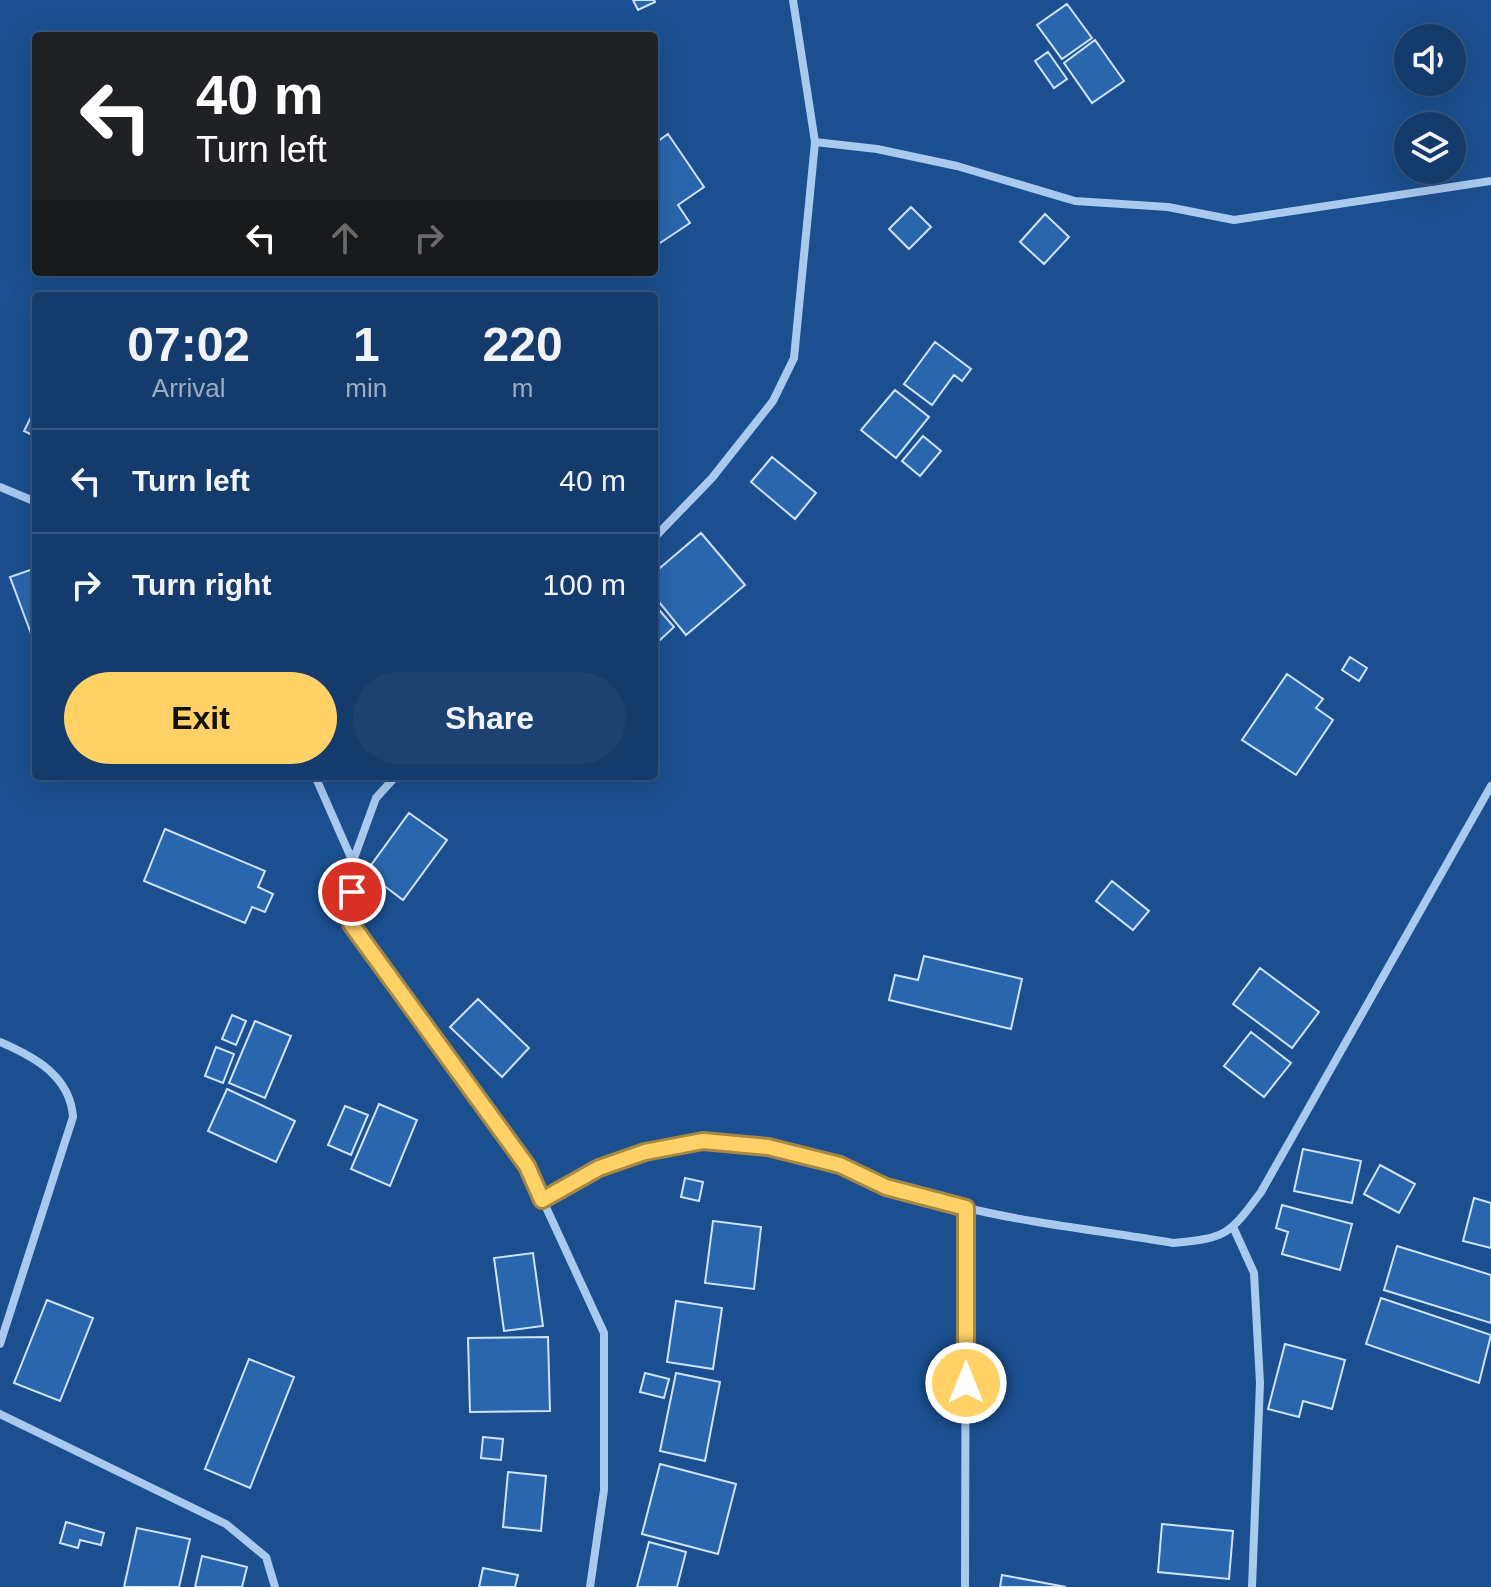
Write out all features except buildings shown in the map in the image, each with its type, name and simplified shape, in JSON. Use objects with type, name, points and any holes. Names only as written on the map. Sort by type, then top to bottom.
[{"type":"street","points":[[658,534],[712,478],[765,412],[794,358],[815,142],[793,0]]},
{"type":"street","points":[[815,142],[877,149],[957,166],[1075,201],[1168,207],[1234,220],[1491,181]]},
{"type":"street","points":[[0,487],[32,500]]},
{"type":"street","points":[[317,780],[353,861]]},
{"type":"street","points":[[392,780],[376,798],[353,861],[351,924],[527,1166],[604,1333],[604,1490],[590,1587]]},
{"type":"street","points":[[542,1200],[599,1168],[645,1152],[703,1141],[768,1147],[840,1165],[886,1187],[966,1208],[1173,1243],[1205,1240],[1234,1229],[1268,1179],[1491,786]]},
{"type":"street","points":[[0,1042],[52,1071],[71,1100],[73,1117],[0,1344]]},
{"type":"street","points":[[965,1587],[966,1208]]},
{"type":"street","points":[[1234,1229],[1254,1273],[1260,1383],[1252,1587]]},
{"type":"street","points":[[0,1414],[226,1524],[266,1557],[275,1587]]},
{"type":"route","points":[[352,892],[351,924],[527,1166],[542,1200],[599,1168],[645,1152],[703,1141],[768,1147],[840,1165],[886,1187],[966,1208],[966,1383]]}]
